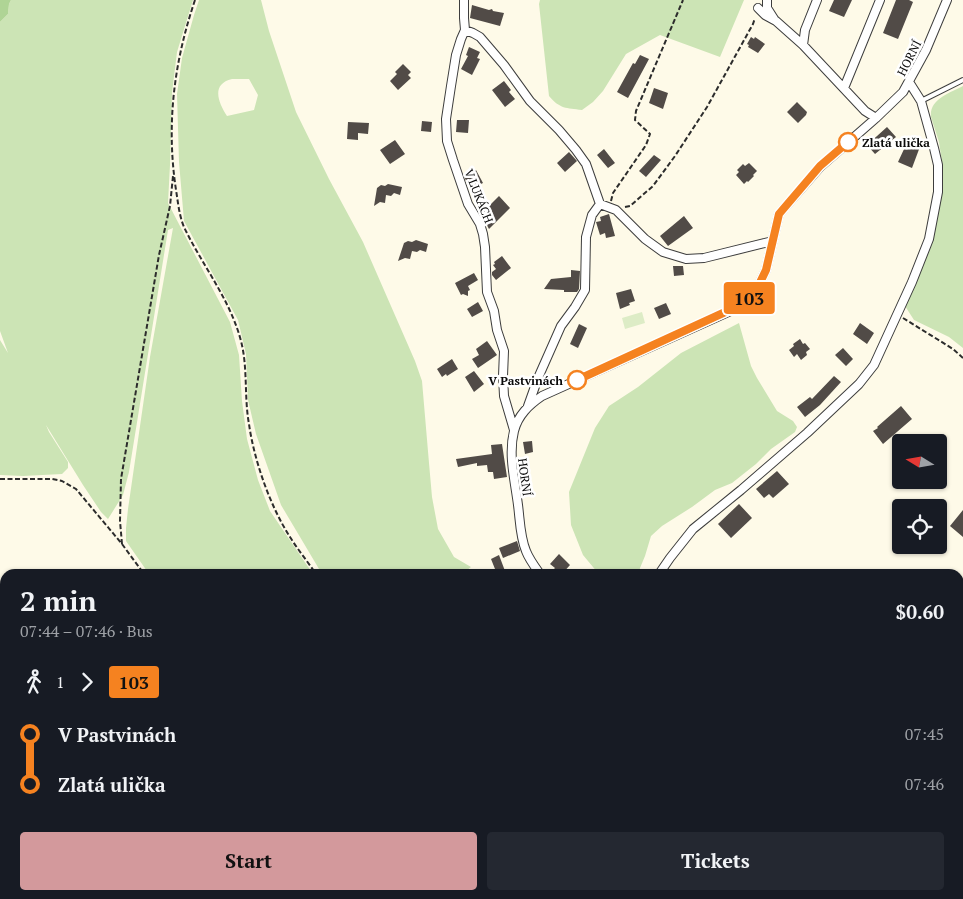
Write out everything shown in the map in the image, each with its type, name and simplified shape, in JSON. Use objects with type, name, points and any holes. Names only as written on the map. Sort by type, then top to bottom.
[{"type":"street","name":"V LUKÁCH","points":[[464,0],[466,30],[456,56],[446,119],[447,141],[468,204],[480,224],[485,247],[487,292],[504,351],[502,376],[504,396],[514,430]]},
{"type":"street","points":[[768,0],[767,8],[776,21]]},
{"type":"street","points":[[803,45],[805,30],[817,0]]},
{"type":"street","points":[[844,88],[880,0]]},
{"type":"street","name":"HORNÍ","points":[[536,569],[526,551],[522,534],[511,453],[514,430],[528,406],[542,396],[734,308],[755,293],[766,270],[779,214],[820,166],[904,92],[926,50],[947,0]]},
{"type":"street","points":[[758,8],[803,45],[865,111],[876,118]]},
{"type":"street","points":[[466,30],[480,37],[504,65],[530,101],[576,150],[586,164],[600,204],[613,209],[645,239],[663,252],[686,259],[704,258],[773,241]]},
{"type":"street","points":[[662,569],[693,529],[806,433],[859,384],[874,365],[912,282],[929,239],[938,192],[938,165],[921,101],[909,82]]},
{"type":"street","points":[[528,406],[561,326],[584,290],[586,237],[592,214],[600,204]]},
{"type":"lane","points":[[921,101],[963,80]]},
{"type":"path","points":[[195,0],[181,46],[172,114],[174,173],[179,208],[183,224],[221,293],[241,342],[251,437],[271,501],[290,537],[312,569]]},
{"type":"path","points":[[683,0],[636,111],[635,120],[650,134],[646,145],[613,193],[613,209],[630,206],[653,186],[675,156],[707,107],[753,24],[758,8]]},
{"type":"path","points":[[122,544],[120,521],[121,479],[170,206],[174,173]]},
{"type":"path","points":[[897,314],[963,358]]},
{"type":"path","points":[[0,479],[52,479],[62,481],[76,489],[140,569]]},
{"type":"green space","points":[[0,0],[11,0],[8,14],[0,22]]},
{"type":"green space","points":[[11,0],[193,0],[177,52],[172,93],[168,203],[230,322],[239,355],[247,439],[258,480],[270,511],[310,569],[146,569],[126,541],[128,509],[150,357],[173,228],[168,230],[129,472],[123,495],[108,519],[83,485],[46,425],[68,462],[68,468],[62,474],[0,475],[0,340],[8,353],[0,331],[0,22],[8,14]]},
{"type":"green space","points":[[199,0],[261,0],[269,31],[296,112],[363,242],[415,361],[422,381],[432,497],[438,529],[454,557],[471,567],[468,569],[319,569],[281,505],[256,434],[248,400],[246,354],[238,320],[184,221],[179,162],[177,94],[182,58]],"holes":[[[249,79],[258,95],[254,110],[227,116],[218,94],[221,85],[225,81]]]},
{"type":"green space","points":[[540,0],[744,0],[720,57],[660,35],[626,54],[603,91],[582,110],[560,106],[549,96]]},
{"type":"green space","points":[[963,86],[963,348],[949,337],[914,320],[905,306],[930,247],[942,192],[943,168],[931,111],[941,97]]},
{"type":"green space","points":[[642,312],[645,323],[625,329],[622,318]]},
{"type":"green space","points":[[739,323],[751,366],[757,378],[777,411],[793,421],[797,427],[795,432],[771,449],[732,483],[715,490],[662,526],[651,536],[640,569],[595,569],[583,555],[571,525],[569,492],[595,428],[609,406],[638,387],[681,353]]},
{"type":"building","points":[[834,0],[852,0],[844,17],[829,11]]},
{"type":"building","points":[[896,0],[909,0],[913,2],[898,39],[883,33]]},
{"type":"building","points":[[472,5],[504,13],[500,26],[470,18]]},
{"type":"building","points":[[751,37],[754,39],[755,37],[765,44],[758,53],[748,47],[749,45],[747,44]]},
{"type":"building","points":[[469,47],[480,52],[477,58],[480,59],[472,75],[461,69],[468,56],[466,55]]},
{"type":"building","points":[[640,55],[649,59],[628,98],[617,92],[633,63],[635,64]]},
{"type":"building","points":[[403,64],[411,72],[408,75],[411,78],[398,90],[390,81]]},
{"type":"building","points":[[504,81],[515,99],[505,107],[492,90]]},
{"type":"building","points":[[654,88],[668,93],[663,109],[649,103]]},
{"type":"building","points":[[797,102],[807,112],[798,123],[787,112]]},
{"type":"building","points":[[457,120],[469,120],[468,133],[456,132]]},
{"type":"building","points":[[422,121],[432,122],[431,132],[421,131]]},
{"type":"building","points":[[348,122],[369,123],[368,134],[358,133],[358,140],[347,139]]},
{"type":"building","points":[[887,127],[896,137],[875,154],[867,145]]},
{"type":"building","points":[[395,140],[405,154],[390,164],[380,150]]},
{"type":"building","points":[[914,141],[921,144],[912,168],[898,162],[905,147],[911,149]]},
{"type":"building","points":[[604,149],[615,163],[608,168],[597,155]]},
{"type":"building","points":[[569,152],[577,161],[565,172],[557,163]]},
{"type":"building","points":[[654,155],[661,160],[646,177],[639,171]]},
{"type":"building","points":[[749,163],[757,171],[744,184],[736,175],[739,172],[737,170],[743,164],[745,166]]},
{"type":"building","points":[[476,170],[483,183],[472,188],[464,176]]},
{"type":"building","points":[[388,184],[402,187],[400,195],[394,193],[391,196],[386,195],[385,203],[380,202],[374,206],[377,188]]},
{"type":"building","points":[[499,196],[510,208],[489,229],[481,214]]},
{"type":"building","points":[[609,214],[615,236],[606,238],[605,233],[600,235],[596,222],[601,221],[600,217]]},
{"type":"building","points":[[684,216],[693,228],[668,246],[660,236]]},
{"type":"building","points":[[416,240],[428,244],[426,252],[420,250],[417,252],[412,251],[410,259],[405,258],[398,261],[404,243]]},
{"type":"building","points":[[502,256],[511,268],[496,280],[492,275],[492,272],[496,269],[493,265]]},
{"type":"building","points":[[673,266],[683,266],[684,275],[674,276]]},
{"type":"building","points":[[571,270],[580,271],[579,289],[577,292],[544,289],[551,279],[571,277]]},
{"type":"building","points":[[474,273],[478,280],[468,286],[470,290],[468,291],[468,296],[461,295],[455,283]]},
{"type":"building","points":[[631,289],[635,301],[620,309],[616,293]]},
{"type":"building","points":[[478,302],[483,311],[472,317],[467,309]]},
{"type":"building","points":[[666,303],[671,314],[659,319],[654,308]]},
{"type":"building","points":[[860,323],[874,333],[867,344],[853,334]]},
{"type":"building","points":[[579,324],[587,328],[578,348],[570,344]]},
{"type":"building","points":[[800,339],[810,349],[801,360],[797,354],[794,357],[789,350]]},
{"type":"building","points":[[487,341],[497,355],[478,368],[472,359],[479,355],[476,349]]},
{"type":"building","points":[[843,348],[853,359],[846,366],[835,355]]},
{"type":"building","points":[[452,359],[458,369],[442,377],[437,369]]},
{"type":"building","points":[[474,371],[484,384],[474,392],[465,377]]},
{"type":"building","points":[[834,376],[841,382],[820,405],[805,417],[797,407],[810,397],[812,399]]},
{"type":"building","points":[[901,406],[912,419],[895,434],[892,434],[883,444],[873,431]]},
{"type":"building","points":[[532,441],[533,452],[525,454],[523,442]]},
{"type":"building","points":[[502,444],[507,477],[494,479],[493,472],[488,472],[487,465],[477,466],[477,463],[458,467],[456,459],[492,454],[491,445]]},
{"type":"building","points":[[777,471],[789,484],[773,498],[769,494],[764,498],[756,489]]},
{"type":"building","points":[[739,504],[752,518],[731,538],[718,524]]},
{"type":"building","points":[[963,510],[963,537],[950,526]]},
{"type":"building","points":[[517,541],[520,551],[503,558],[499,548]]},
{"type":"building","points":[[559,554],[570,565],[566,569],[554,569],[550,564]]},
{"type":"building","points":[[499,555],[504,569],[495,569],[491,559]]},
{"type":"bus line","name":"103","points":[[577,380],[734,308],[755,293],[766,270],[779,214],[820,166],[848,142]]},
{"type":"place","name":"Zlatá ulička","points":[[848,142]]},
{"type":"place","name":"V Pastvinách","points":[[577,380]]}]
